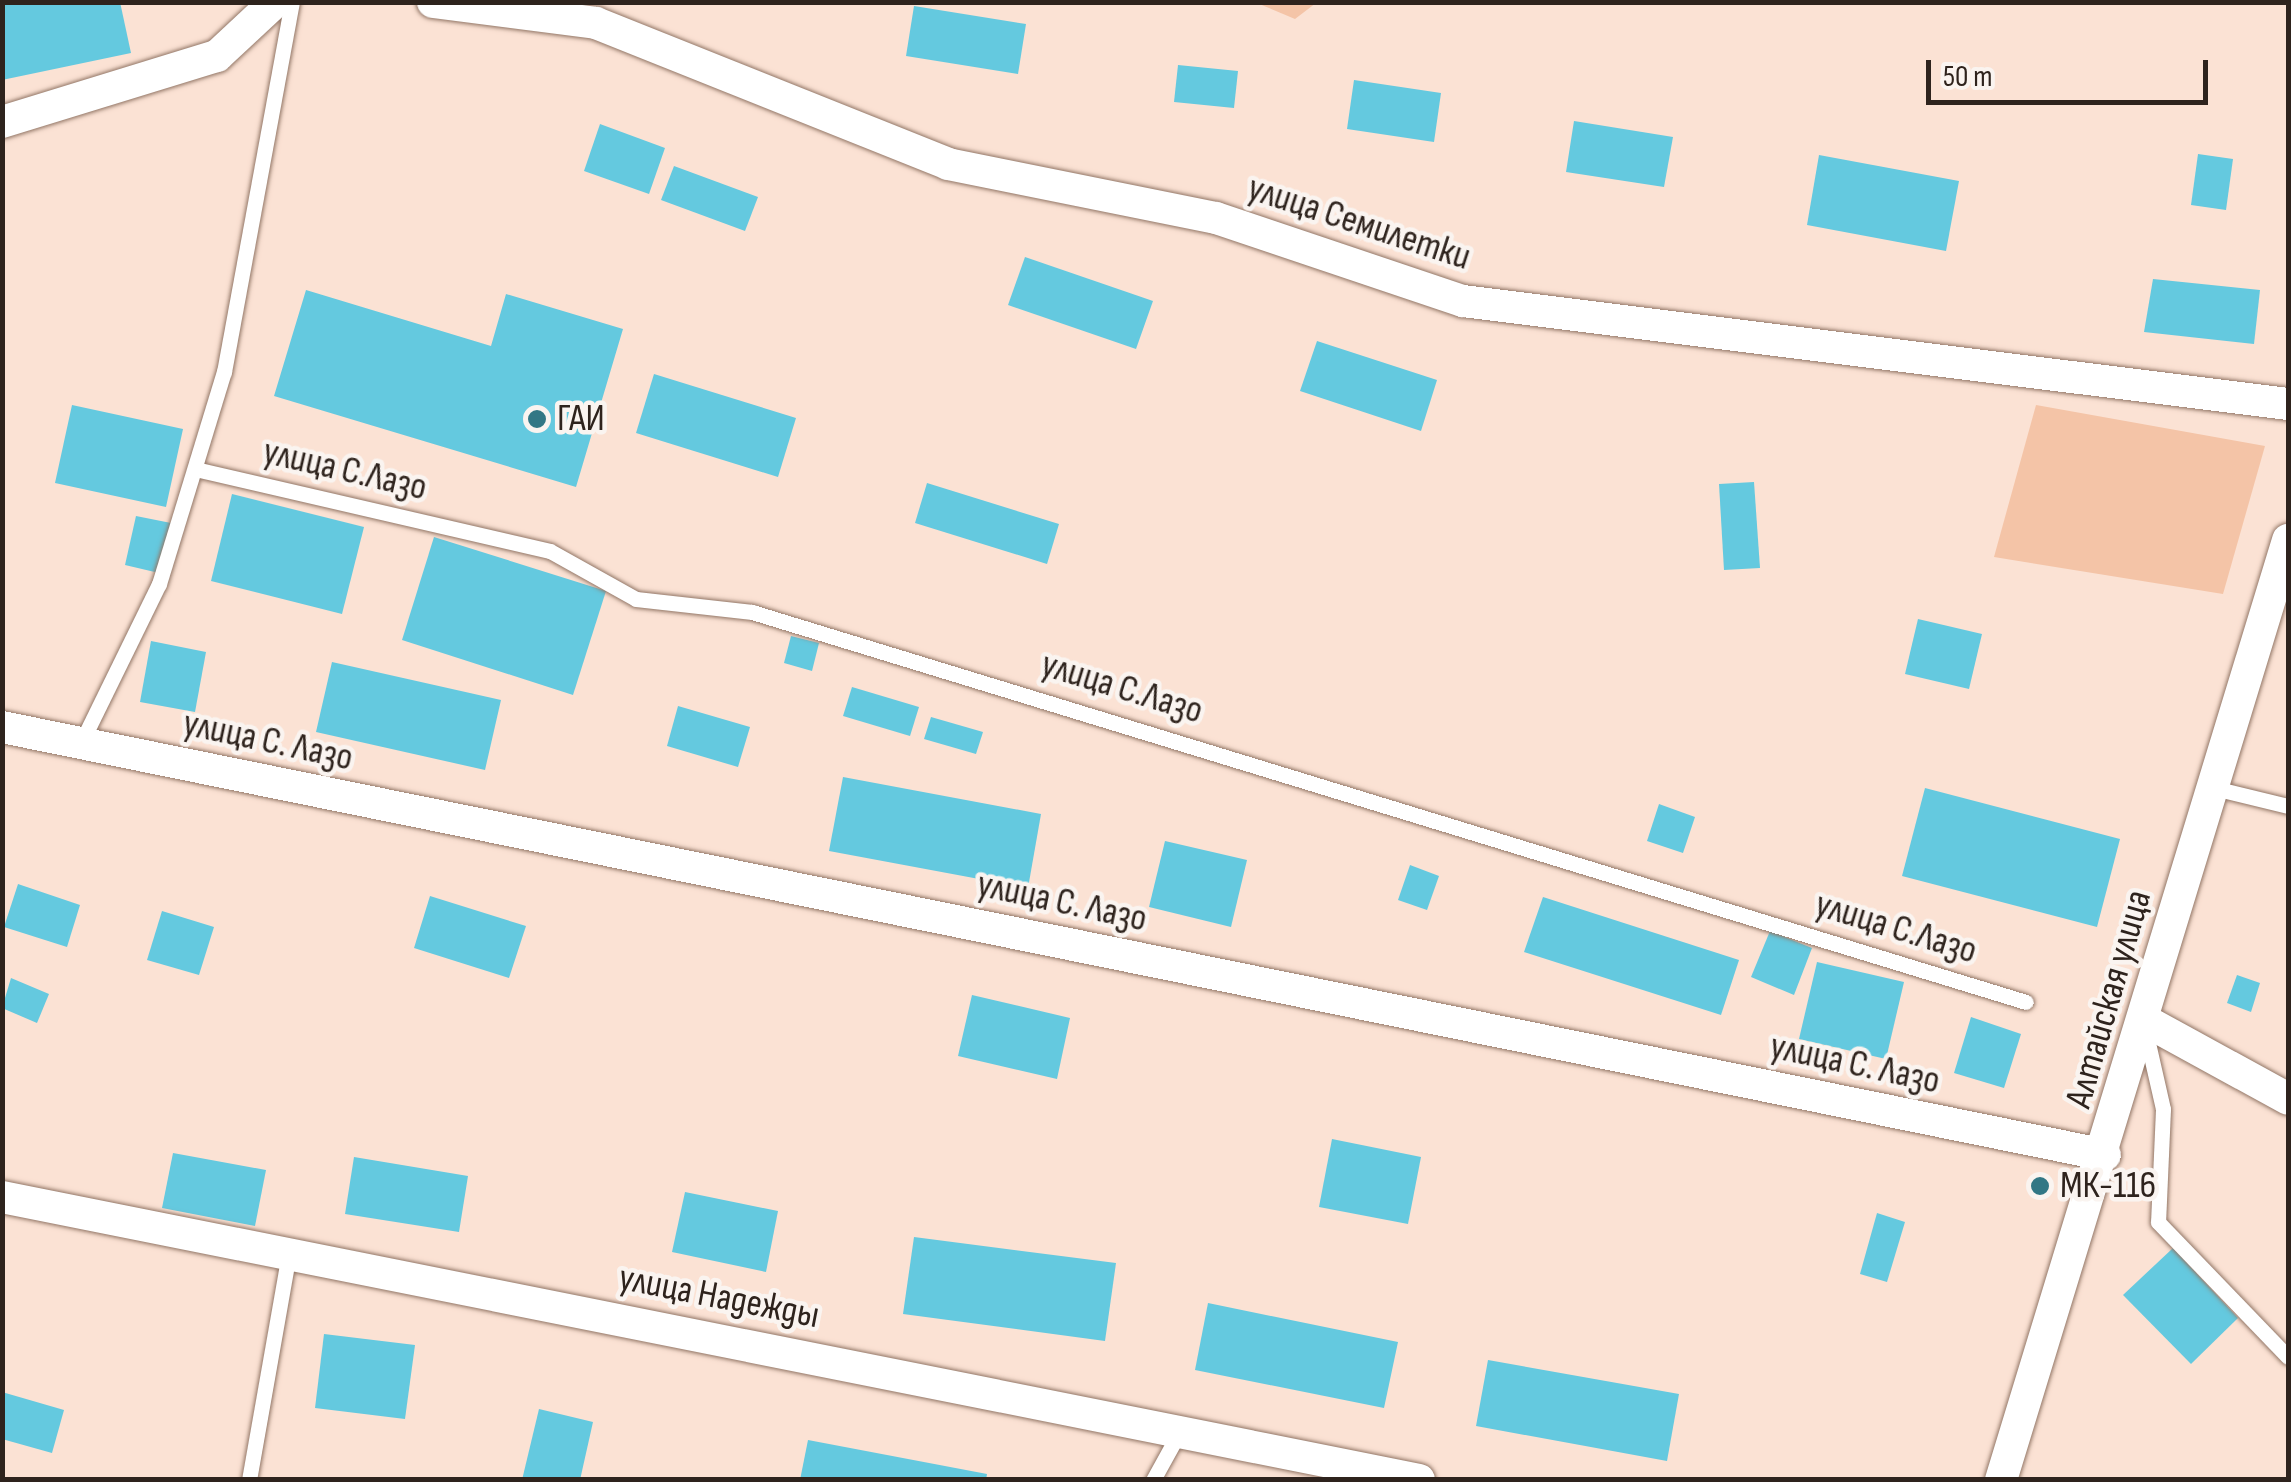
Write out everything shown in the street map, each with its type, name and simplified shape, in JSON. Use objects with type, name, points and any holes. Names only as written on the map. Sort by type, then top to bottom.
[{"type":"street","points":[[2,122],[217,56],[276,2]]},
{"type":"street","name":"улица Семилетки","points":[[433,2],[596,23],[948,164],[1216,218],[1463,301],[2288,404]]},
{"type":"street","name":"Алтайская улица","points":[[2001,1480],[2105,1155],[2288,540]]},
{"type":"street","name":"улица С. Лазо","points":[[2,727],[2105,1155]]},
{"type":"street","points":[[2144,1023],[2288,1099]]},
{"type":"street","name":"улица Надежды","points":[[2,1197],[1182,1428],[1419,1480]]},
{"type":"lane","points":[[82,744],[160,584],[224,372],[264,183],[292,2]]},
{"type":"lane","name":"улица С.Лазо","points":[[195,469],[550,551],[636,599],[752,612],[2026,1002]]},
{"type":"lane","points":[[2214,788],[2288,806]]},
{"type":"lane","points":[[2144,1023],[2163,1109],[2158,1222],[2288,1357]]},
{"type":"lane","points":[[249,1480],[289,1253]]},
{"type":"lane","points":[[1153,1480],[1182,1428]]},
{"type":"shaded area","points":[[1257,3],[1316,3],[1295,19]]},
{"type":"shaded area","points":[[2036,405],[2265,446],[2223,594],[1994,557]]},
{"type":"building","points":[[2,2],[120,2],[131,53],[2,80]]},
{"type":"building","points":[[914,6],[1026,24],[1018,74],[906,56]]},
{"type":"building","points":[[1178,65],[1238,71],[1234,108],[1174,102]]},
{"type":"building","points":[[1354,80],[1441,93],[1434,142],[1347,129]]},
{"type":"building","points":[[1574,121],[1673,137],[1664,187],[1566,172]]},
{"type":"building","points":[[600,124],[665,148],[649,194],[584,171]]},
{"type":"building","points":[[2198,154],[2233,159],[2226,210],[2191,205]]},
{"type":"building","points":[[1819,155],[1959,181],[1946,251],[1807,225]]},
{"type":"building","points":[[674,166],[758,197],[745,231],[661,200]]},
{"type":"building","points":[[1025,257],[1153,301],[1136,349],[1008,305]]},
{"type":"building","points":[[2153,279],[2260,290],[2254,344],[2144,332]]},
{"type":"building","points":[[306,290],[491,346],[506,294],[623,329],[576,487],[274,396]]},
{"type":"building","points":[[1317,341],[1437,380],[1421,431],[1300,391]]},
{"type":"building","points":[[654,374],[796,418],[778,477],[636,433]]},
{"type":"building","points":[[72,405],[183,429],[166,507],[55,483]]},
{"type":"building","points":[[1754,482],[1760,568],[1724,570],[1719,484]]},
{"type":"building","points":[[927,483],[1059,524],[1047,564],[915,523]]},
{"type":"building","points":[[232,494],[364,527],[342,614],[211,581]]},
{"type":"building","points":[[136,516],[171,523],[159,573],[125,565]]},
{"type":"building","points":[[434,537],[606,591],[573,695],[402,640]]},
{"type":"building","points":[[1918,619],[1982,634],[1969,689],[1905,674]]},
{"type":"building","points":[[791,636],[819,643],[812,671],[784,663]]},
{"type":"building","points":[[151,641],[206,652],[195,712],[140,702]]},
{"type":"building","points":[[332,662],[501,700],[485,770],[316,732]]},
{"type":"building","points":[[852,687],[919,707],[910,736],[843,716]]},
{"type":"building","points":[[678,706],[750,727],[738,767],[667,746]]},
{"type":"building","points":[[931,717],[983,732],[976,754],[924,739]]},
{"type":"building","points":[[843,777],[1041,814],[1028,888],[829,851]]},
{"type":"building","points":[[1925,788],[2120,839],[2097,927],[1902,876]]},
{"type":"building","points":[[1659,804],[1695,817],[1683,853],[1647,841]]},
{"type":"building","points":[[1165,841],[1247,860],[1231,927],[1149,907]]},
{"type":"building","points":[[1410,865],[1439,876],[1427,910],[1398,900]]},
{"type":"building","points":[[18,884],[80,905],[67,947],[4,927]]},
{"type":"building","points":[[430,896],[526,926],[509,978],[414,948]]},
{"type":"building","points":[[1543,897],[1739,960],[1721,1015],[1524,952]]},
{"type":"building","points":[[162,911],[214,927],[199,975],[147,960]]},
{"type":"building","points":[[1770,931],[1812,948],[1794,995],[1751,977]]},
{"type":"building","points":[[1817,962],[1904,982],[1886,1059],[1799,1039]]},
{"type":"building","points":[[2237,975],[2260,983],[2251,1012],[2227,1003]]},
{"type":"building","points":[[11,978],[49,994],[37,1023],[2,1008]]},
{"type":"building","points":[[972,995],[1070,1018],[1057,1079],[958,1056]]},
{"type":"building","points":[[1971,1017],[2021,1034],[2004,1088],[1954,1073]]},
{"type":"building","points":[[1332,1139],[1421,1157],[1408,1224],[1319,1207]]},
{"type":"building","points":[[173,1153],[266,1170],[255,1226],[162,1208]]},
{"type":"building","points":[[354,1157],[468,1176],[459,1232],[345,1214]]},
{"type":"building","points":[[685,1192],[778,1211],[766,1272],[672,1252]]},
{"type":"building","points":[[1877,1213],[1905,1222],[1887,1282],[1860,1274]]},
{"type":"building","points":[[914,1237],[1116,1263],[1105,1341],[903,1314]]},
{"type":"building","points":[[2173,1248],[2238,1318],[2191,1364],[2123,1295]]},
{"type":"building","points":[[1208,1303],[1398,1342],[1384,1408],[1195,1370]]},
{"type":"building","points":[[324,1334],[415,1345],[405,1419],[315,1408]]},
{"type":"building","points":[[1488,1360],[1679,1394],[1667,1461],[1476,1426]]},
{"type":"building","points":[[2,1392],[64,1410],[52,1453],[2,1439]]},
{"type":"building","points":[[539,1409],[593,1422],[580,1480],[522,1480]]},
{"type":"building","points":[[808,1440],[987,1474],[986,1480],[800,1480]]},
{"type":"place","name":"ГАИ","points":[[537,419]]},
{"type":"place","name":"МК-116","points":[[2040,1186]]}]
